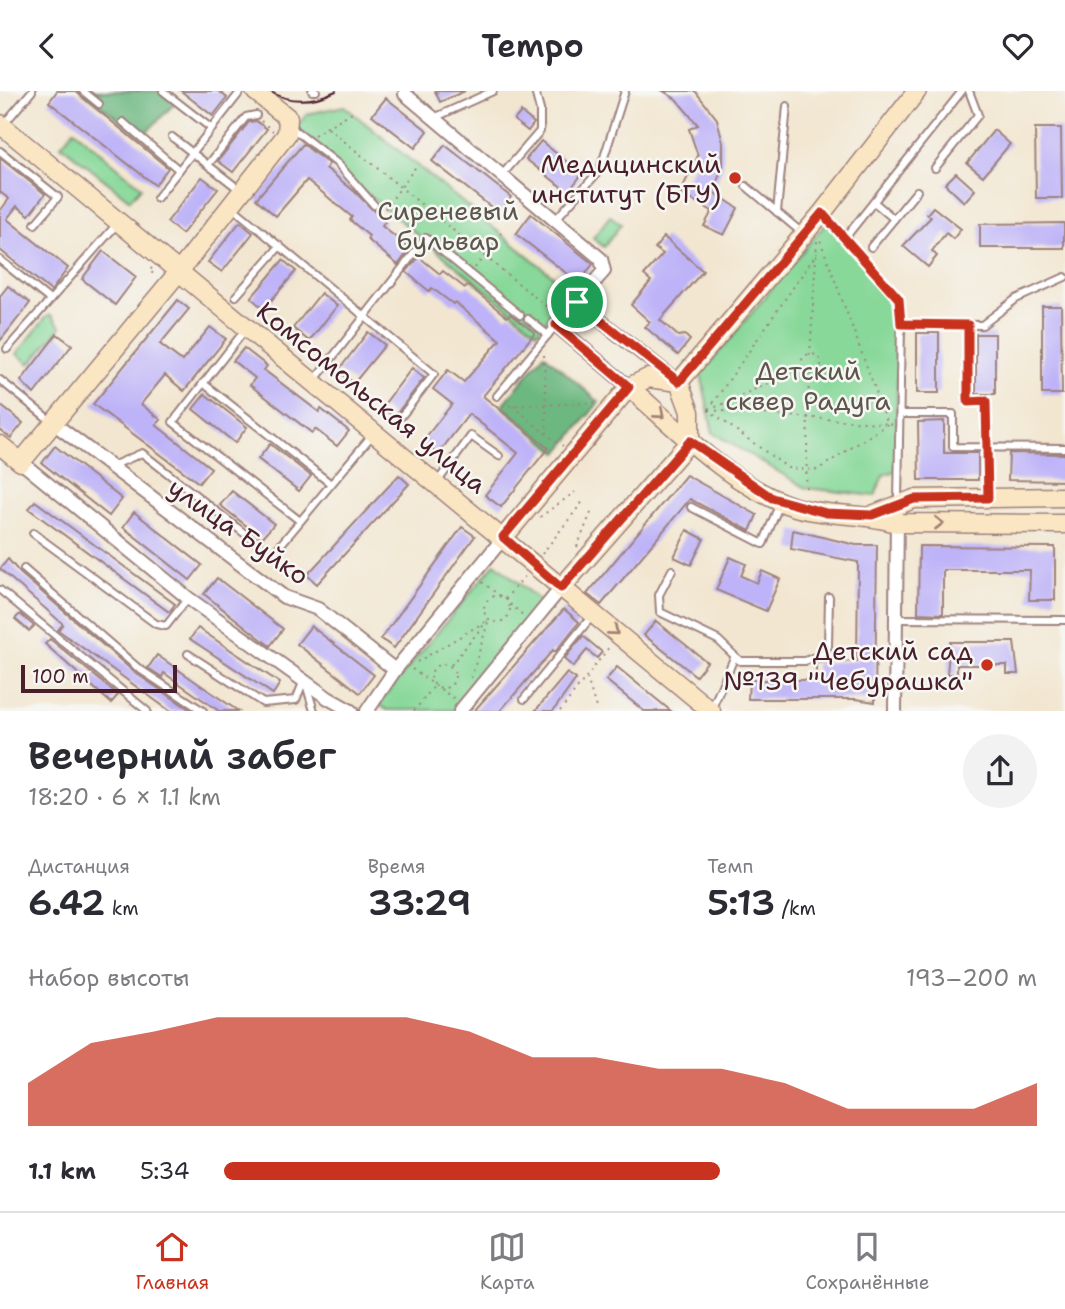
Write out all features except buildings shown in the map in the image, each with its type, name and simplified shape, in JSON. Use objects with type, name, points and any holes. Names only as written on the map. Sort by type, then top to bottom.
[{"type":"street","points":[[21,462],[178,273],[236,199],[286,127],[255,91]]},
{"type":"street","points":[[679,382],[822,213],[917,91]]},
{"type":"street","points":[[405,94],[555,220],[604,265],[604,271],[552,330],[629,387],[690,441],[750,485],[781,501],[826,513],[872,515],[896,523],[1065,524]]},
{"type":"street","name":"Комсомольская улица","points":[[1,125],[178,273],[537,564],[561,588],[703,708]]},
{"type":"street","points":[[462,708],[561,588],[690,441],[690,412],[679,382],[577,302]]},
{"type":"street","points":[[367,711],[395,670],[629,387],[648,379],[679,382]]},
{"type":"street","name":"улица Буйко","points":[[52,422],[284,597],[318,609],[395,670]]},
{"type":"street","points":[[0,445],[188,597],[328,698],[351,711]]},
{"type":"street","points":[[872,515],[914,499],[1065,497]]},
{"type":"street","points":[[895,711],[898,503]]},
{"type":"lane","points":[[1,125],[32,91]]},
{"type":"lane","points":[[83,91],[99,104]]},
{"type":"lane","points":[[163,91],[212,129]]},
{"type":"lane","points":[[157,198],[242,91]]},
{"type":"lane","points":[[434,118],[493,91]]},
{"type":"lane","points":[[502,175],[540,131],[540,110],[535,91]]},
{"type":"lane","points":[[555,220],[600,170],[625,91]]},
{"type":"lane","points":[[845,238],[962,91]]},
{"type":"lane","points":[[935,168],[978,115],[969,91]]},
{"type":"lane","points":[[777,212],[787,106]]},
{"type":"lane","points":[[208,165],[246,117],[256,115]]},
{"type":"lane","points":[[123,122],[179,170]]},
{"type":"lane","points":[[286,127],[338,164],[374,205]]},
{"type":"lane","points":[[172,137],[208,165],[280,246],[434,374],[400,418]]},
{"type":"lane","points":[[0,151],[58,197],[35,224]]},
{"type":"lane","points":[[746,187],[804,234]]},
{"type":"lane","points":[[871,247],[917,191]]},
{"type":"lane","points":[[874,202],[894,219]]},
{"type":"lane","points":[[822,213],[899,299],[901,324],[898,503]]},
{"type":"lane","points":[[7,349],[118,222]]},
{"type":"lane","points":[[313,383],[426,238],[520,315]]},
{"type":"lane","points":[[236,296],[280,246]]},
{"type":"lane","points":[[1,263],[50,300]]},
{"type":"lane","points":[[901,324],[982,325],[1016,299],[1065,277]]},
{"type":"lane","points":[[497,397],[552,330],[528,319]]},
{"type":"lane","points":[[968,325],[968,402],[986,401],[988,498]]},
{"type":"lane","points":[[247,328],[173,422],[300,521]]},
{"type":"lane","points":[[0,380],[52,422]]},
{"type":"lane","points":[[203,383],[331,484]]},
{"type":"lane","points":[[900,414],[953,414],[953,447],[1065,448]]},
{"type":"lane","points":[[110,467],[142,453],[272,555],[374,432]]},
{"type":"lane","points":[[437,483],[471,436],[499,456]]},
{"type":"lane","points":[[691,507],[763,544],[781,501]]},
{"type":"lane","points":[[33,533],[156,624],[166,626],[188,597]]},
{"type":"lane","points":[[24,569],[138,669],[202,711]]},
{"type":"lane","points":[[671,571],[659,594],[660,612],[718,640],[734,658],[744,661],[805,661],[825,653],[828,646],[829,597]]},
{"type":"lane","points":[[2,594],[147,711]]},
{"type":"lane","points":[[524,699],[593,614]]},
{"type":"lane","points":[[896,619],[1065,620]]},
{"type":"lane","points":[[188,654],[263,703],[296,700],[304,679]]},
{"type":"lane","points":[[703,708],[734,658]]},
{"type":"lane","points":[[304,679],[314,711]]},
{"type":"path","points":[[305,139],[352,112]]},
{"type":"path","points":[[256,115],[286,127]]},
{"type":"path","points":[[328,128],[553,311]]},
{"type":"path","points":[[385,209],[417,165]]},
{"type":"path","points":[[470,274],[501,233]]},
{"type":"path","points":[[810,355],[818,233],[888,424]]},
{"type":"path","points":[[708,410],[817,253]]},
{"type":"path","points":[[544,353],[547,435]]},
{"type":"path","points":[[802,368],[803,359],[810,355],[817,356],[821,365],[818,371],[809,374]]},
{"type":"path","points":[[708,410],[802,368]]},
{"type":"path","points":[[802,368],[809,374]]},
{"type":"path","points":[[806,488],[809,374]]},
{"type":"path","points":[[502,406],[598,403],[612,407]]},
{"type":"path","points":[[513,406],[573,454]]},
{"type":"path","points":[[708,410],[897,425]]},
{"type":"path","points":[[708,410],[788,468],[817,470],[888,424]]},
{"type":"path","points":[[536,520],[575,492]]},
{"type":"path","points":[[505,599],[537,564],[584,500]]},
{"type":"path","points":[[575,552],[593,508]]},
{"type":"path","points":[[481,580],[530,621]]},
{"type":"path","points":[[497,596],[505,599],[509,611],[505,619],[497,622],[489,619],[484,613],[487,601],[497,596]]},
{"type":"path","points":[[451,666],[489,619]]},
{"type":"path","points":[[470,681],[489,619]]},
{"type":"path","points":[[462,708],[409,667],[489,619]]},
{"type":"path","points":[[560,711],[611,647],[602,639]]},
{"type":"path","points":[[443,663],[451,666],[456,676],[453,683],[442,688],[435,685],[431,673],[435,666],[443,663]]},
{"type":"path","points":[[586,677],[597,711]]},
{"type":"path","points":[[414,711],[435,685]]},
{"type":"green space","points":[[82,91],[162,91],[176,102],[142,137]]},
{"type":"green space","name":"Сиреневый бульвар","points":[[344,106],[570,290],[537,332],[316,152],[296,128],[307,114]]},
{"type":"green space","points":[[74,130],[141,187],[130,200],[61,145]]},
{"type":"green space","points":[[610,216],[621,224],[604,247],[593,238]]},
{"type":"green space","name":"Детский сквер Радуга","points":[[827,222],[898,301],[896,471],[883,475],[875,496],[806,488],[713,433],[701,374]]},
{"type":"green space","points":[[51,315],[61,327],[30,364],[17,354],[47,316]]},
{"type":"green space","points":[[544,354],[599,402],[558,453],[502,406]]},
{"type":"green space","points":[[495,563],[543,604],[459,710],[387,710],[378,704]]},
{"type":"tram line","points":[[269,91],[294,100],[319,97],[336,91]]},
{"type":"place","name":"Медицинский институт (БГУ)","points":[[735,178]]},
{"type":"place","name":"Детский сад №139 \"Чебурашка\"","points":[[987,665]]},
{"type":"route","points":[[822,213],[899,299],[902,305],[901,324],[968,325],[968,402],[986,401],[988,498],[914,499],[872,515],[826,513],[796,507],[772,498],[690,441],[561,588],[537,564],[503,537],[629,387],[556,325],[577,302],[679,382],[822,213]]}]
